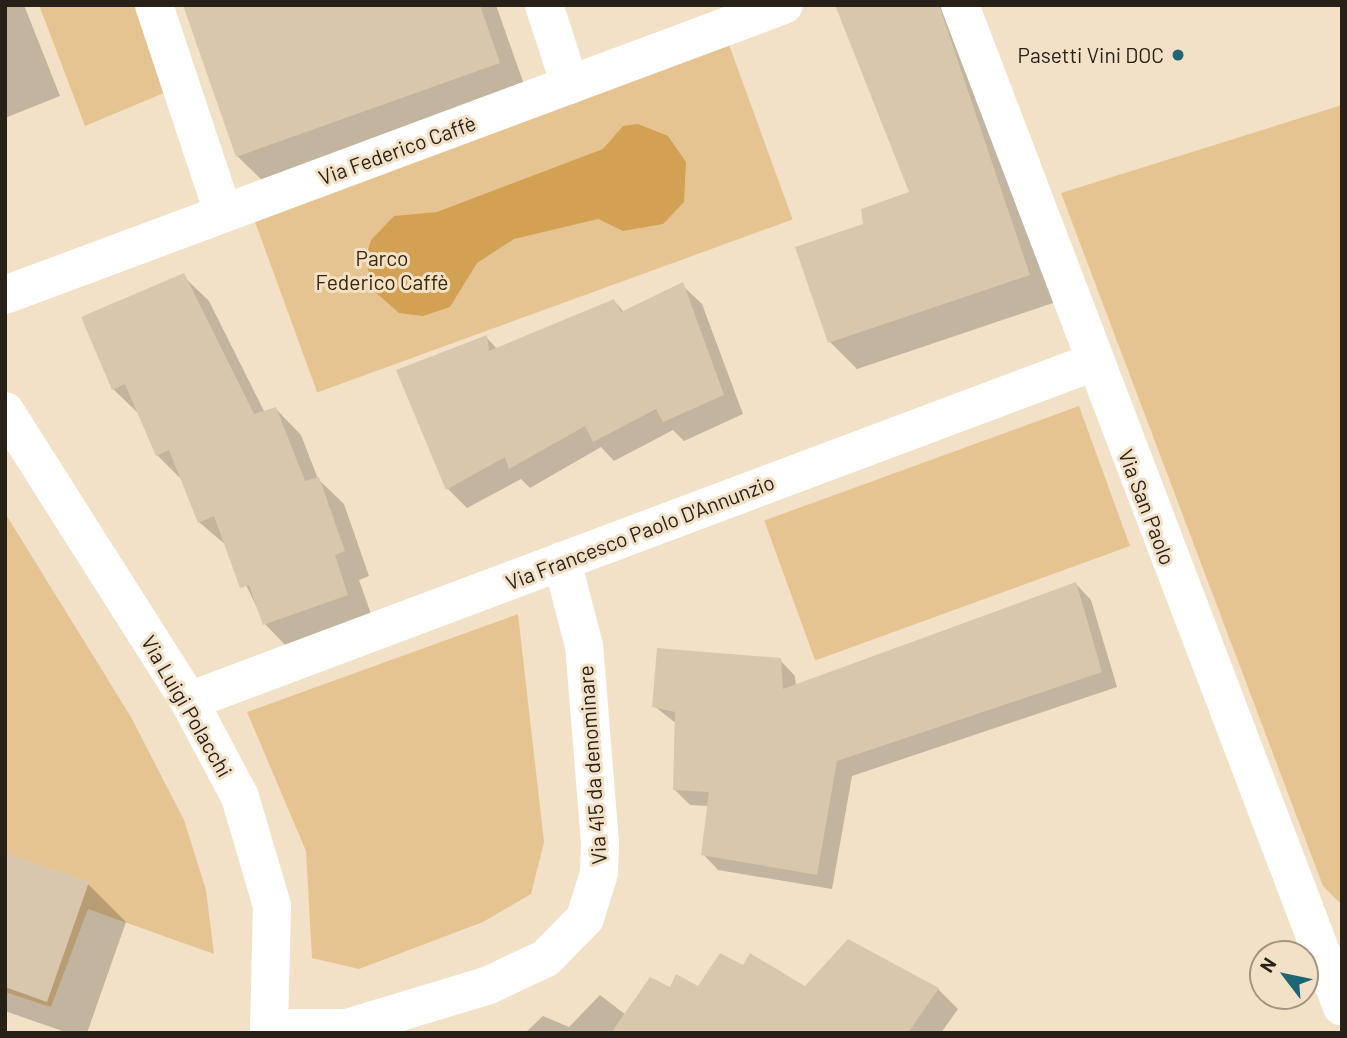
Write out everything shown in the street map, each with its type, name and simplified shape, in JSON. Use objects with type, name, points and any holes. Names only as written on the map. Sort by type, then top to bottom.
[{"type":"street","points":[[154,5],[223,213]]},
{"type":"street","points":[[544,5],[570,85]]},
{"type":"street","name":"Via Federico Caffè","points":[[5,295],[570,85],[714,18],[784,5]]},
{"type":"street","name":"Via San Paolo","points":[[960,5],[1091,363],[1342,1007]]},
{"type":"street","name":"Via Francesco Paolo D'Annunzio","points":[[189,701],[1091,363]]},
{"type":"street","name":"Via Luigi Polacchi","points":[[5,411],[189,701],[240,797],[272,906],[269,1030]]},
{"type":"street","name":"Via 415 da denominare","points":[[269,1030],[347,1028],[489,985],[546,958],[585,918],[599,873],[600,843],[584,646],[562,561]]},
{"type":"green space","points":[[39,5],[141,5],[171,90],[85,126]]},
{"type":"green space","name":"Parco Federico Caffè","points":[[727,39],[793,219],[317,392],[252,212]]},
{"type":"green space","points":[[1342,105],[1342,902],[1339,902],[1323,886],[1061,193]]},
{"type":"green space","points":[[1079,406],[1130,546],[815,661],[764,521]]},
{"type":"green space","points":[[5,513],[131,717],[184,820],[206,890],[214,954],[88,909],[51,1007],[5,992]]},
{"type":"green space","points":[[518,614],[544,842],[531,894],[483,922],[359,969],[312,958],[306,851],[247,712]]},
{"type":"shaded area","points":[[638,124],[668,136],[686,162],[684,202],[663,224],[623,231],[598,219],[514,239],[477,263],[450,307],[423,316],[399,313],[372,289],[366,257],[371,240],[394,216],[437,212],[603,149],[623,126]]},
{"type":"building","points":[[183,5],[480,5],[500,63],[236,157]]},
{"type":"building","points":[[835,5],[939,5],[1030,275],[828,343],[795,247],[863,224],[861,209],[909,192]]},
{"type":"building","points":[[184,273],[254,414],[276,407],[305,481],[319,477],[345,551],[335,555],[348,595],[263,625],[249,585],[240,588],[214,516],[198,523],[169,450],[156,456],[125,384],[112,390],[81,317]]},
{"type":"building","points":[[683,282],[724,395],[663,422],[656,409],[593,442],[585,426],[509,469],[505,457],[446,490],[396,370],[487,335],[489,351],[614,299],[621,312]]},
{"type":"building","points":[[1076,582],[1102,672],[837,761],[817,875],[701,855],[709,792],[673,790],[675,712],[652,707],[657,648],[781,658],[783,689]]},
{"type":"building","points":[[5,853],[89,882],[47,1002],[5,987]]},
{"type":"building","points":[[848,939],[939,988],[908,1033],[611,1033],[650,977],[670,987],[676,974],[698,986],[720,953],[743,965],[750,953],[805,986]]},
{"type":"place","name":"Pasetti Vini DOC","points":[[1178,55]]}]
